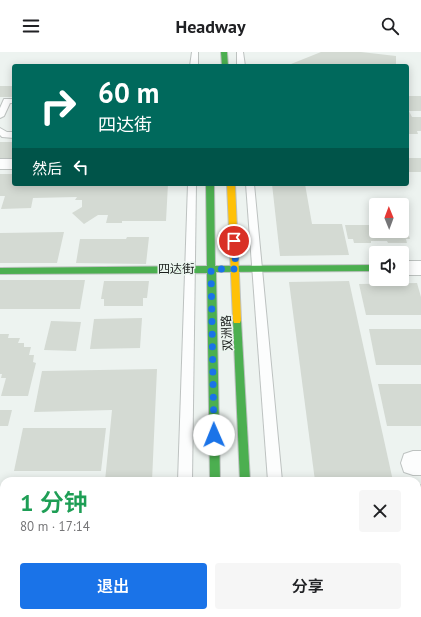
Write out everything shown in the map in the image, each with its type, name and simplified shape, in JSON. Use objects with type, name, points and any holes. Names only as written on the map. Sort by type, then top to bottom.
[{"type":"main road","points":[[224,52],[225,64]]},
{"type":"main road","name":"双洲路","points":[[210,186],[215,477]]},
{"type":"main road","name":"双洲路","points":[[231,186],[245,477]]},
{"type":"main road","name":"四达街","points":[[0,271],[369,268]]},
{"type":"street","points":[[0,164],[12,164]]},
{"type":"street","points":[[409,268],[421,268]]},
{"type":"lane","points":[[194,64],[195,52]]},
{"type":"lane","points":[[240,52],[241,64]]},
{"type":"lane","points":[[0,116],[7,101],[12,101]]},
{"type":"lane","points":[[0,130],[5,135],[12,135]]},
{"type":"lane","points":[[185,477],[192,186]]},
{"type":"lane","points":[[250,186],[275,477]]},
{"type":"building","points":[[321,52],[361,52],[396,56],[396,64],[291,64]]},
{"type":"building","points":[[0,86],[12,86],[12,97],[0,97]]},
{"type":"building","points":[[409,96],[421,96],[421,111],[409,111]]},
{"type":"building","points":[[409,111],[412,117],[421,117],[421,131],[417,131],[418,134],[409,134]]},
{"type":"building","points":[[0,142],[12,142],[12,158],[0,158]]},
{"type":"building","points":[[409,158],[421,158],[421,172],[409,172]]},
{"type":"building","points":[[0,174],[12,174],[12,186],[168,186],[166,221],[122,221],[122,223],[106,223],[108,215],[98,215],[84,224],[72,213],[82,207],[82,200],[75,200],[77,197],[33,198],[31,208],[1,209],[5,196],[0,196]]},
{"type":"building","points":[[272,186],[305,186],[312,224],[342,224],[349,255],[280,256]]},
{"type":"building","points":[[345,225],[369,225],[369,238],[409,238],[409,236],[410,239],[406,239],[407,243],[371,241],[371,243],[354,243],[353,239],[348,239]]},
{"type":"building","points":[[64,232],[57,263],[0,263],[0,233]]},
{"type":"building","points":[[127,237],[149,237],[146,264],[76,263],[80,239],[126,239]]},
{"type":"building","points":[[0,280],[85,280],[80,309],[0,309]]},
{"type":"building","points":[[104,281],[149,281],[147,298],[143,298],[143,306],[104,306],[104,299],[101,299]]},
{"type":"building","points":[[349,281],[392,477],[314,477],[289,282]]},
{"type":"building","points":[[409,283],[417,283],[421,297],[421,315],[366,315],[359,284],[369,284],[369,286],[409,286]]},
{"type":"building","points":[[142,318],[140,348],[90,349],[94,319]]},
{"type":"building","points":[[51,321],[81,322],[76,351],[44,350]]},
{"type":"building","points":[[369,329],[421,329],[421,365],[376,365]]},
{"type":"building","points":[[0,334],[9,334],[8,338],[20,338],[18,343],[24,343],[24,347],[31,347],[29,355],[34,355],[33,362],[36,363],[28,396],[1,396],[6,378],[1,378],[2,374],[0,374]]},
{"type":"building","points":[[157,369],[152,477],[105,477],[112,410],[34,412],[42,371]]},
{"type":"building","points":[[378,384],[421,384],[421,426],[387,426]]},
{"type":"building","points":[[0,410],[12,410],[8,426],[0,426]]},
{"type":"building","points":[[23,428],[106,428],[101,471],[14,471]]},
{"type":"traffic: fast","points":[[224,52],[225,64]]},
{"type":"traffic: fast","points":[[210,186],[215,477]]},
{"type":"traffic: fast","points":[[0,271],[369,268]]},
{"type":"traffic: fast","points":[[237,320],[245,477]]},
{"type":"traffic: slow","points":[[231,186],[237,320]]},
{"type":"route","points":[[214,435],[211,269],[236,269],[234,241]]}]
